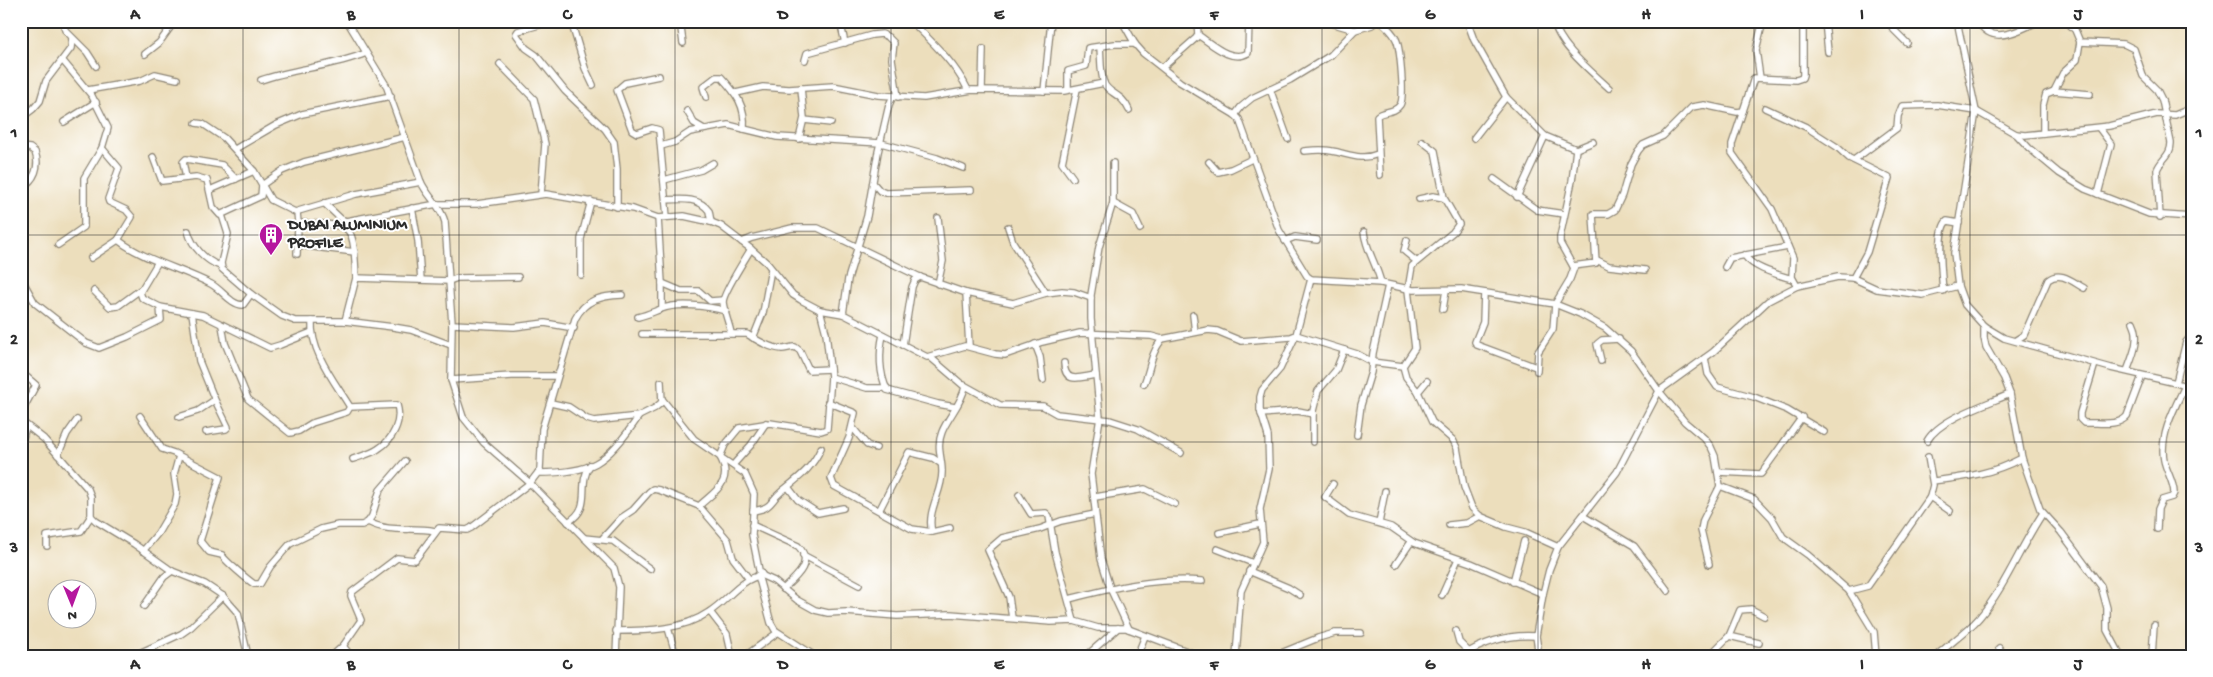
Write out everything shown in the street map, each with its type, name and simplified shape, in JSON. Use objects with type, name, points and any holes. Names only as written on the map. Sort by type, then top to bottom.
[{"type":"street","points":[[66,21],[64,28],[87,52],[96,66]]},
{"type":"street","points":[[145,54],[159,43],[175,21]]},
{"type":"street","points":[[347,21],[383,79],[391,96],[421,182],[443,214],[447,227],[452,324],[451,380],[463,417],[484,443],[530,483],[610,564],[616,574],[619,596],[616,656]]},
{"type":"street","points":[[553,21],[518,31],[516,34],[526,48],[536,55],[565,91],[605,129],[614,142],[618,207]]},
{"type":"street","points":[[571,21],[585,68],[593,85]]},
{"type":"street","points":[[680,21],[683,43]]},
{"type":"street","points":[[840,21],[845,43]]},
{"type":"street","points":[[911,21],[937,46],[961,77],[968,90]]},
{"type":"street","points":[[1044,91],[1051,21]]},
{"type":"street","points":[[1122,21],[1135,44],[1143,53],[1163,66],[1180,82],[1235,115],[1242,127],[1278,230],[1307,276],[1311,279],[1381,284],[1408,290],[1461,289],[1555,304],[1580,314],[1620,339],[1685,422],[1704,438],[1711,447],[1720,486],[1703,520],[1701,530],[1709,564]]},
{"type":"street","points":[[1163,66],[1198,35],[1198,21]]},
{"type":"street","points":[[1198,35],[1231,56],[1245,55],[1248,53],[1248,21]]},
{"type":"street","points":[[1324,21],[1355,30]]},
{"type":"street","points":[[1235,115],[1241,107],[1331,55],[1355,30],[1372,25],[1376,21]]},
{"type":"street","points":[[1380,21],[1396,37],[1402,93],[1399,106],[1394,110],[1380,113],[1377,116],[1380,174]]},
{"type":"street","points":[[1467,21],[1474,40],[1506,97],[1545,136],[1576,149],[1593,142]]},
{"type":"street","points":[[1554,21],[1556,32],[1568,48],[1609,88]]},
{"type":"street","points":[[1760,78],[1756,50],[1763,21]]},
{"type":"street","points":[[1792,279],[1793,258],[1772,209],[1731,149],[1754,78],[1796,80],[1802,78],[1803,21]]},
{"type":"street","points":[[1825,21],[1828,52]]},
{"type":"street","points":[[1889,21],[1893,29],[1907,43]]},
{"type":"street","points":[[1957,21],[1976,111],[1964,201],[1958,222],[1954,253],[1958,286],[1965,305],[1984,326],[2004,338],[2095,364],[2192,388]]},
{"type":"street","points":[[1975,21],[1988,33],[1996,34],[2022,29],[2039,21]]},
{"type":"street","points":[[2054,91],[2063,73],[2077,60],[2080,42],[2076,30],[2068,21]]},
{"type":"street","points":[[805,60],[808,53],[878,34],[892,39],[894,43],[892,59],[895,97],[888,107],[867,216],[848,279],[843,314]]},
{"type":"street","points":[[21,118],[34,109],[40,100],[46,81],[72,48],[72,38]]},
{"type":"street","points":[[2080,42],[2124,44],[2134,49],[2143,76],[2157,90],[2166,115],[2171,150],[2167,157],[2159,163],[2157,170],[2160,217]]},
{"type":"street","points":[[1068,90],[1070,69],[1086,66],[1088,49],[1100,46],[1135,44]]},
{"type":"street","points":[[1100,46],[1104,83],[1123,99],[1129,110]]},
{"type":"street","points":[[982,89],[984,49]]},
{"type":"street","points":[[261,80],[286,72],[352,59],[366,54]]},
{"type":"street","points":[[58,245],[84,227],[84,178],[102,148],[108,128],[88,90],[63,61]]},
{"type":"street","points":[[500,64],[534,99],[545,144],[540,194]]},
{"type":"street","points":[[88,90],[140,81],[155,74],[177,79]]},
{"type":"street","points":[[658,76],[625,83],[617,90],[632,130],[637,133],[652,128],[658,129],[667,217]]},
{"type":"street","points":[[706,96],[703,87],[719,77],[736,93],[744,116],[744,129]]},
{"type":"street","points":[[736,93],[763,87],[801,88],[833,86],[895,97],[937,97],[968,90],[1068,90],[1104,83]]},
{"type":"street","points":[[799,139],[804,120],[801,88]]},
{"type":"street","points":[[1073,178],[1062,163],[1076,89]]},
{"type":"street","points":[[1270,89],[1288,139]]},
{"type":"street","points":[[2043,133],[2044,98],[2049,92],[2090,94]]},
{"type":"street","points":[[235,149],[290,118],[325,108],[391,96]]},
{"type":"street","points":[[1474,138],[1506,97]]},
{"type":"street","points":[[64,122],[96,102]]},
{"type":"street","points":[[1597,260],[1593,214],[1611,212],[1618,207],[1634,157],[1643,145],[1663,136],[1692,107],[1704,105],[1737,112],[1743,111]]},
{"type":"street","points":[[1854,160],[1897,128],[1898,116],[1902,106],[1937,105],[1976,111],[2016,134],[2029,148],[2074,183],[2160,217],[2192,217]]},
{"type":"street","points":[[1765,108],[1806,127],[1854,160],[1886,176],[1889,180],[1874,221],[1867,252],[1853,278]]},
{"type":"street","points":[[2016,134],[2025,136],[2099,128],[2158,114],[2175,115],[2187,110]]},
{"type":"street","points":[[687,111],[693,122],[704,130]]},
{"type":"street","points":[[804,120],[831,123]]},
{"type":"street","points":[[196,123],[203,124],[214,130],[235,149],[254,171],[271,200],[296,212],[356,194],[421,182]]},
{"type":"street","points":[[661,146],[675,142],[690,132],[726,125],[777,138],[880,144],[937,158],[963,168]]},
{"type":"street","points":[[2098,194],[2111,144],[2099,128]]},
{"type":"street","points":[[1517,197],[1545,136]]},
{"type":"street","points":[[222,215],[261,196],[262,185],[282,171],[304,162],[405,137]]},
{"type":"street","points":[[1422,141],[1435,151],[1444,198],[1457,219],[1458,228],[1416,261],[1410,270],[1408,290],[1415,348],[1403,366],[1406,377],[1418,392],[1432,422],[1453,440],[1457,448],[1464,487],[1470,506],[1480,516],[1506,527],[1526,532],[1558,547]]},
{"type":"street","points":[[21,147],[30,148],[35,152],[37,158],[37,168],[34,175],[27,184],[21,187]]},
{"type":"street","points":[[91,258],[118,240],[132,218],[126,210],[109,202],[108,198],[119,168],[102,148]]},
{"type":"street","points":[[1484,293],[1483,322],[1475,342],[1477,345],[1537,369],[1538,352],[1553,329],[1555,304],[1570,279],[1573,266],[1560,243],[1576,149]]},
{"type":"street","points":[[1304,151],[1333,151],[1355,158],[1370,158],[1378,154]]},
{"type":"street","points":[[153,157],[162,181],[205,178],[210,190],[212,207],[218,214],[222,215],[228,234],[220,266]]},
{"type":"street","points":[[186,178],[183,162],[186,159],[221,164],[236,178]]},
{"type":"street","points":[[1209,162],[1218,172],[1224,172],[1252,159]]},
{"type":"street","points":[[664,180],[701,170],[713,163]]},
{"type":"street","points":[[1113,163],[1113,203],[1099,247],[1091,298],[1092,333],[1100,418],[1091,468],[1099,548],[1110,588],[1129,629]]},
{"type":"street","points":[[210,190],[254,171]]},
{"type":"street","points":[[1494,179],[1537,210],[1564,214]]},
{"type":"street","points":[[872,183],[880,191],[886,193],[971,190]]},
{"type":"street","points":[[324,203],[344,221],[437,204],[477,204],[540,194],[633,209],[658,218],[684,216],[711,222],[721,226],[751,249],[793,295],[820,310],[843,314],[930,357],[964,386],[1000,405],[1043,406],[1057,414],[1100,418],[1138,429],[1181,453]]},
{"type":"street","points":[[1419,198],[1433,196],[1444,198]]},
{"type":"street","points":[[666,200],[685,199],[699,202],[710,211],[711,222]]},
{"type":"street","points":[[581,275],[581,239],[591,201]]},
{"type":"street","points":[[1113,203],[1132,214],[1140,229]]},
{"type":"street","points":[[412,208],[418,241],[421,280]]},
{"type":"street","points":[[296,212],[298,223],[297,254]]},
{"type":"street","points":[[658,218],[662,308]]},
{"type":"street","points":[[938,218],[943,261],[942,274],[938,284]]},
{"type":"street","points":[[1942,292],[1941,238],[1943,225],[1947,221],[1958,222]]},
{"type":"street","points":[[298,223],[332,224],[346,227],[352,236],[356,278],[345,321]]},
{"type":"street","points":[[1008,227],[1013,242],[1046,293]]},
{"type":"street","points":[[742,242],[792,228],[818,228],[859,246],[920,277],[966,292],[1013,303],[1046,293],[1068,291],[1091,298]]},
{"type":"street","points":[[188,231],[194,246],[200,253],[220,266],[251,294],[282,316],[295,320],[345,321],[406,329],[451,344]]},
{"type":"street","points":[[1364,232],[1366,244],[1378,270],[1381,284]]},
{"type":"street","points":[[1284,241],[1295,237],[1317,240]]},
{"type":"street","points":[[118,240],[133,251],[213,285],[237,304],[243,305],[251,294]]},
{"type":"street","points":[[1407,240],[1404,251],[1416,261]]},
{"type":"street","points":[[297,245],[354,252]]},
{"type":"street","points":[[1725,267],[1730,258],[1788,247]]},
{"type":"street","points":[[731,333],[724,300],[751,249]]},
{"type":"street","points":[[1744,255],[1758,267],[1792,279],[1797,286]]},
{"type":"street","points":[[1573,266],[1591,265],[1597,260]]},
{"type":"street","points":[[1597,260],[1609,266],[1645,270]]},
{"type":"street","points":[[94,291],[110,308],[118,306],[140,290],[158,262]]},
{"type":"street","points":[[753,338],[763,313],[771,269]]},
{"type":"street","points":[[2016,340],[2024,336],[2048,280],[2052,276],[2062,276],[2084,288]]},
{"type":"street","points":[[356,278],[449,281],[457,278],[518,277]]},
{"type":"street","points":[[903,345],[912,287],[915,280],[920,277]]},
{"type":"street","points":[[1539,656],[1536,636],[1549,570],[1558,547],[1617,472],[1659,391],[1705,358],[1768,301],[1797,286],[1838,277],[1853,278],[1877,289],[1923,295],[1942,292],[1958,286]]},
{"type":"street","points":[[21,278],[35,303],[86,343],[99,348],[127,338],[161,320],[160,306]]},
{"type":"street","points":[[1236,656],[1241,591],[1263,542],[1260,509],[1269,469],[1268,436],[1261,414],[1260,397],[1262,390],[1280,369],[1296,335],[1311,279]]},
{"type":"street","points":[[662,283],[681,291],[699,291],[710,301],[724,300]]},
{"type":"street","points":[[1357,435],[1361,405],[1388,285]]},
{"type":"street","points":[[140,290],[142,298],[160,306],[203,315],[270,348],[312,332]]},
{"type":"street","points":[[1444,309],[1446,290]]},
{"type":"street","points":[[966,292],[969,346]]},
{"type":"street","points":[[332,656],[343,646],[361,620],[352,592],[397,558],[415,560],[435,531],[443,527],[469,530],[530,483],[538,473],[540,466],[541,433],[552,403],[557,376],[579,311],[589,302],[604,296],[622,295]]},
{"type":"street","points":[[638,317],[652,314],[662,308],[688,306],[726,311]]},
{"type":"street","points":[[699,506],[723,482],[726,469],[720,457],[725,445],[739,428],[766,423],[826,430],[828,427],[828,402],[831,378],[826,333],[820,310]]},
{"type":"street","points":[[192,313],[199,361],[228,427],[226,429],[206,432]]},
{"type":"street","points":[[1194,315],[1195,332]]},
{"type":"street","points":[[312,321],[312,332],[317,350],[350,407]]},
{"type":"street","points":[[2127,371],[2135,350],[2137,337],[2137,330],[2133,322]]},
{"type":"street","points":[[452,324],[514,327],[544,323],[574,328]]},
{"type":"street","points":[[222,325],[225,343],[248,399],[290,433],[299,431],[312,423],[347,412],[350,407]]},
{"type":"street","points":[[1984,326],[1986,347],[2010,394],[2022,458],[2042,513],[2061,532],[2101,586],[2107,608],[2107,630],[2121,656]]},
{"type":"street","points":[[930,357],[950,349],[969,346],[1002,355],[1061,337],[1092,333],[1150,336],[1162,339],[1195,332],[1217,331],[1241,341],[1296,335],[1344,350],[1372,362],[1403,366]]},
{"type":"street","points":[[642,334],[747,334],[782,349],[795,347],[800,351],[809,370],[830,369]]},
{"type":"street","points":[[883,335],[881,365],[886,388]]},
{"type":"street","points":[[2176,383],[2186,342],[2192,335]]},
{"type":"street","points":[[1144,384],[1148,376],[1151,356],[1162,339]]},
{"type":"street","points":[[1601,361],[1597,344],[1602,340],[1620,339]]},
{"type":"street","points":[[1035,344],[1040,357],[1043,380]]},
{"type":"street","points":[[1313,442],[1313,414],[1318,391],[1336,370],[1344,350]]},
{"type":"street","points":[[1705,358],[1708,374],[1716,387],[1754,397],[1802,417],[1824,432]]},
{"type":"street","points":[[1064,363],[1064,372],[1071,378],[1096,375]]},
{"type":"street","points":[[2095,364],[2080,413],[2080,419],[2084,423],[2117,423],[2123,421],[2127,416],[2142,376]]},
{"type":"street","points":[[21,372],[36,384],[21,413]]},
{"type":"street","points":[[451,380],[533,375],[557,376]]},
{"type":"street","points":[[831,378],[867,388],[886,388],[892,392],[955,407]]},
{"type":"street","points":[[1418,392],[1427,381]]},
{"type":"street","points":[[661,382],[662,399],[694,439],[745,474],[751,485],[754,499],[752,544],[771,623],[777,633],[815,656]]},
{"type":"street","points":[[932,532],[931,517],[942,471],[939,453],[941,434],[963,395],[964,386]]},
{"type":"street","points":[[2157,529],[2158,509],[2162,500],[2172,497],[2174,493],[2164,463],[2163,444],[2174,409],[2185,386]]},
{"type":"street","points":[[1927,441],[1935,431],[1946,424],[2010,394]]},
{"type":"street","points":[[179,417],[204,408],[214,401],[214,398]]},
{"type":"street","points":[[552,403],[569,408],[591,420],[638,416],[655,408],[662,399]]},
{"type":"street","points":[[828,402],[855,412],[853,428],[831,481],[840,490],[880,509],[910,528],[932,532],[950,528]]},
{"type":"street","points":[[350,407],[398,406],[397,426],[394,433],[380,448],[353,459]]},
{"type":"street","points":[[1261,414],[1293,411],[1313,414]]},
{"type":"street","points":[[140,416],[162,448],[220,477],[200,542],[210,552],[222,555],[226,562],[244,574],[254,584],[260,584],[270,567],[290,544],[321,529],[338,525],[362,525],[368,522],[372,516],[380,490],[406,461]]},
{"type":"street","points":[[538,473],[562,472],[590,465],[600,460],[617,444],[638,416]]},
{"type":"street","points":[[1718,472],[1761,474],[1802,417]]},
{"type":"street","points":[[58,455],[65,438],[77,420]]},
{"type":"street","points":[[21,421],[58,455],[88,489],[91,497],[91,516],[82,530],[47,537],[47,546]]},
{"type":"street","points":[[733,465],[751,445],[766,423]]},
{"type":"street","points":[[21,446],[26,426]]},
{"type":"street","points":[[853,428],[868,446],[876,448]]},
{"type":"street","points":[[753,510],[770,506],[779,494],[810,468],[821,448]]},
{"type":"street","points":[[880,509],[909,452],[933,458],[940,463]]},
{"type":"street","points":[[143,551],[158,533],[176,504],[177,494],[174,474],[180,456]]},
{"type":"street","points":[[1848,591],[1868,586],[1930,497],[1933,481],[1928,458]]},
{"type":"street","points":[[1933,481],[1975,476],[2022,458]]},
{"type":"street","points":[[568,522],[582,510],[585,479],[590,465]]},
{"type":"street","points":[[1333,484],[1325,496],[1326,499],[1349,514],[1359,519],[1379,522],[1390,527],[1411,542],[1471,563],[1544,594]]},
{"type":"street","points":[[1720,486],[1754,499],[1772,518],[1783,537],[1821,565],[1848,591],[1874,632],[1876,656]]},
{"type":"street","points":[[788,487],[798,500],[818,513],[843,508]]},
{"type":"street","points":[[1095,497],[1145,489],[1175,504]]},
{"type":"street","points":[[602,539],[652,490],[659,490],[699,506],[728,540],[733,558],[749,579]]},
{"type":"street","points":[[1379,522],[1385,491]]},
{"type":"street","points":[[1019,495],[1031,514],[1048,514],[1055,552],[1074,621]]},
{"type":"street","points":[[1930,497],[1950,511]]},
{"type":"street","points":[[1936,656],[1968,630],[1993,599],[2010,573],[2022,546],[2042,513]]},
{"type":"street","points":[[1012,618],[1009,597],[988,550],[1002,538],[1050,526],[1061,521],[1095,514]]},
{"type":"street","points":[[91,516],[172,571],[204,584],[223,596],[238,613],[248,656]]},
{"type":"street","points":[[1448,525],[1467,523],[1480,516]]},
{"type":"street","points":[[1583,516],[1634,546],[1668,591]]},
{"type":"street","points":[[368,522],[387,529],[420,528],[435,531]]},
{"type":"street","points":[[1219,533],[1260,524]]},
{"type":"street","points":[[752,525],[798,546],[803,555],[858,585]]},
{"type":"street","points":[[584,538],[602,539],[620,545],[650,569]]},
{"type":"street","points":[[1396,564],[1411,542]]},
{"type":"street","points":[[1513,582],[1524,542]]},
{"type":"street","points":[[1217,549],[1253,563]]},
{"type":"street","points":[[783,589],[802,571],[803,555]]},
{"type":"street","points":[[1442,595],[1458,559]]},
{"type":"street","points":[[1249,570],[1300,595]]},
{"type":"street","points":[[144,606],[164,577],[172,571]]},
{"type":"street","points":[[616,632],[668,628],[698,619],[710,612],[749,579],[760,575],[774,581],[803,604],[815,610],[828,613],[846,612],[897,616],[950,614],[1051,622],[1074,621],[1098,628],[1129,629],[1200,656]]},
{"type":"street","points":[[1069,599],[1110,588],[1184,579],[1202,580]]},
{"type":"street","points":[[133,656],[181,634],[191,627],[223,596]]},
{"type":"street","points":[[1709,656],[1729,636],[1740,610],[1751,609],[1764,616]]},
{"type":"street","points":[[710,612],[727,634],[732,656]]},
{"type":"street","points":[[2152,656],[2154,625]]},
{"type":"street","points":[[668,628],[676,656]]},
{"type":"street","points":[[1086,656],[1118,628]]},
{"type":"street","points":[[1456,631],[1459,642],[1469,652]]},
{"type":"street","points":[[745,656],[777,633]]},
{"type":"street","points":[[1274,656],[1334,633],[1361,633]]},
{"type":"street","points":[[1137,656],[1146,636]]},
{"type":"street","points":[[1462,656],[1476,647],[1502,637],[1536,636]]},
{"type":"street","points":[[1729,636],[1759,643]]},
{"type":"street","points":[[343,646],[351,656]]},
{"type":"street","points":[[1999,648],[2004,656]]},
{"type":"place","name":"DUBAI ALUMINIUM PROFILE","points":[[271,256]]}]
